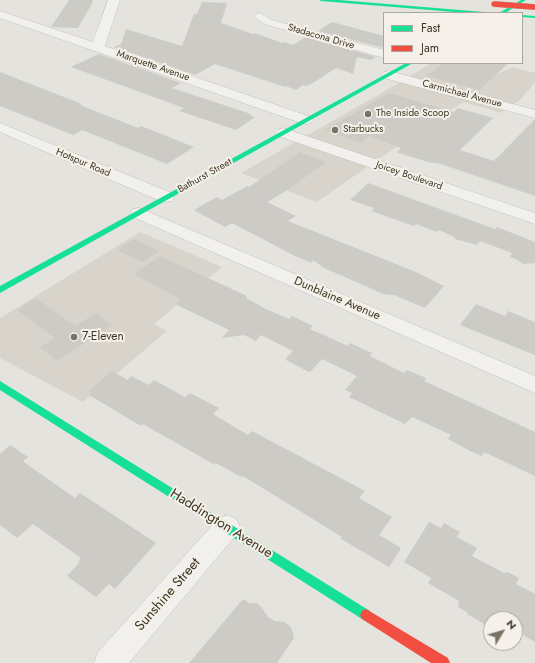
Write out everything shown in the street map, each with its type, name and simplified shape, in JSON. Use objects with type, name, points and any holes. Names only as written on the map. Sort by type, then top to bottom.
[{"type":"main road","points":[[321,0],[467,12]]},
{"type":"main road","points":[[503,12],[524,0]]},
{"type":"main road","points":[[487,4],[535,7]]},
{"type":"main road","points":[[524,16],[535,17]]},
{"type":"main road","name":"Bathurst Street","points":[[0,290],[408,64]]},
{"type":"main road","name":"Haddington Avenue","points":[[0,385],[442,663]]},
{"type":"street","points":[[98,47],[114,0]]},
{"type":"street","name":"Marquette Avenue","points":[[0,14],[306,120]]},
{"type":"street","name":"Stadacona Drive","points":[[260,16],[268,22],[383,54]]},
{"type":"street","name":"Carmichael Avenue","points":[[389,75],[535,114]]},
{"type":"street","name":"Hotspur Road","points":[[0,127],[166,197]]},
{"type":"street","name":"Joicey Boulevard","points":[[283,133],[535,219]]},
{"type":"street","name":"Dunblaine Avenue","points":[[139,213],[535,385]]},
{"type":"street","name":"Sunshine Street","points":[[109,663],[227,527]]},
{"type":"shaded area","points":[[429,64],[455,64],[495,75],[513,67],[535,73],[535,82],[521,99],[501,113],[464,102],[445,113],[317,202],[241,173],[399,83]]},
{"type":"shaded area","points":[[140,232],[222,267],[154,324],[167,331],[83,402],[0,358],[0,318]]},
{"type":"building","points":[[69,0],[93,0],[93,2],[78,28],[51,27]]},
{"type":"building","points":[[202,2],[227,3],[221,23],[253,34],[255,33],[282,43],[284,42],[293,45],[306,37],[376,57],[371,60],[357,57],[353,74],[336,68],[313,83],[306,86],[303,85],[296,90],[215,64],[195,75],[114,47],[121,44],[126,29],[182,46],[194,14],[197,14]]},
{"type":"building","points":[[332,22],[383,36],[383,48],[318,31]]},
{"type":"building","points":[[99,54],[181,83],[172,88],[251,114],[249,115],[255,117],[236,130],[179,111],[184,108],[71,67]]},
{"type":"building","points":[[443,64],[508,64],[479,90],[427,76]]},
{"type":"building","points":[[0,72],[138,128],[141,126],[194,147],[167,164],[82,130],[73,135],[0,106]]},
{"type":"building","points":[[389,93],[454,112],[458,108],[493,118],[460,150],[494,161],[535,119],[535,196],[441,164],[428,162],[399,153],[397,152],[401,148],[369,136],[361,143],[325,130]]},
{"type":"building","points":[[300,152],[326,162],[289,189],[267,202],[296,216],[288,221],[416,272],[444,286],[425,308],[394,295],[383,294],[324,268],[313,260],[312,263],[295,256],[232,223],[225,227],[194,210],[217,197],[222,200],[247,186],[249,187]]},
{"type":"building","points":[[368,183],[495,229],[497,227],[535,242],[535,263],[524,264],[510,257],[512,253],[480,241],[477,245],[455,239],[454,237],[439,230],[437,232],[416,224],[414,226],[371,211],[374,208],[350,200]]},
{"type":"building","points":[[134,239],[159,251],[142,262],[117,250]]},
{"type":"building","points":[[160,256],[247,296],[246,298],[266,309],[289,319],[292,316],[313,326],[310,329],[348,346],[350,343],[372,353],[370,356],[404,373],[407,370],[426,378],[424,381],[535,432],[535,476],[484,452],[482,456],[470,451],[448,439],[451,435],[412,417],[405,424],[349,397],[352,393],[345,390],[357,376],[322,359],[309,372],[285,359],[293,351],[261,335],[256,341],[244,335],[222,338],[229,330],[175,304],[181,300],[134,274]]},
{"type":"building","points":[[36,298],[75,326],[96,313],[112,325],[57,361],[40,347],[55,338],[17,310]]},
{"type":"building","points":[[476,304],[505,316],[508,311],[535,322],[535,355],[460,325]]},
{"type":"building","points":[[112,371],[128,380],[131,376],[149,385],[154,380],[185,397],[190,393],[219,408],[213,414],[248,435],[252,431],[365,491],[359,498],[392,517],[379,535],[401,548],[389,567],[341,539],[342,537],[243,476],[241,477],[216,463],[215,465],[143,424],[141,426],[89,395],[92,393],[89,391]]},
{"type":"building","points":[[10,445],[28,457],[23,461],[75,498],[80,493],[156,543],[115,589],[109,584],[96,597],[67,576],[79,563],[78,562],[81,558],[33,524],[17,538],[0,525],[0,454]]},
{"type":"building","points":[[429,522],[441,528],[444,523],[460,532],[457,537],[477,548],[472,556],[504,573],[508,572],[519,578],[516,584],[535,594],[535,642],[523,635],[523,611],[483,611],[483,623],[458,607],[459,601],[428,583],[431,578],[404,562]]},
{"type":"building","points":[[243,599],[249,603],[257,603],[268,617],[275,621],[284,622],[291,627],[294,638],[277,663],[189,663]]},
{"type":"traffic: fast","points":[[321,0],[471,12]]},
{"type":"traffic: fast","points":[[503,12],[524,0]]},
{"type":"traffic: fast","points":[[523,16],[535,17]]},
{"type":"traffic: fast","points":[[0,290],[408,64]]},
{"type":"traffic: fast","points":[[0,385],[366,615]]},
{"type":"traffic: jam","points":[[494,4],[534,7]]},
{"type":"traffic: jam","points":[[366,615],[443,663]]},
{"type":"place","name":"The Inside Scoop","points":[[368,114]]},
{"type":"place","name":"Starbucks","points":[[335,130]]},
{"type":"place","name":"7-Eleven","points":[[74,337]]}]
